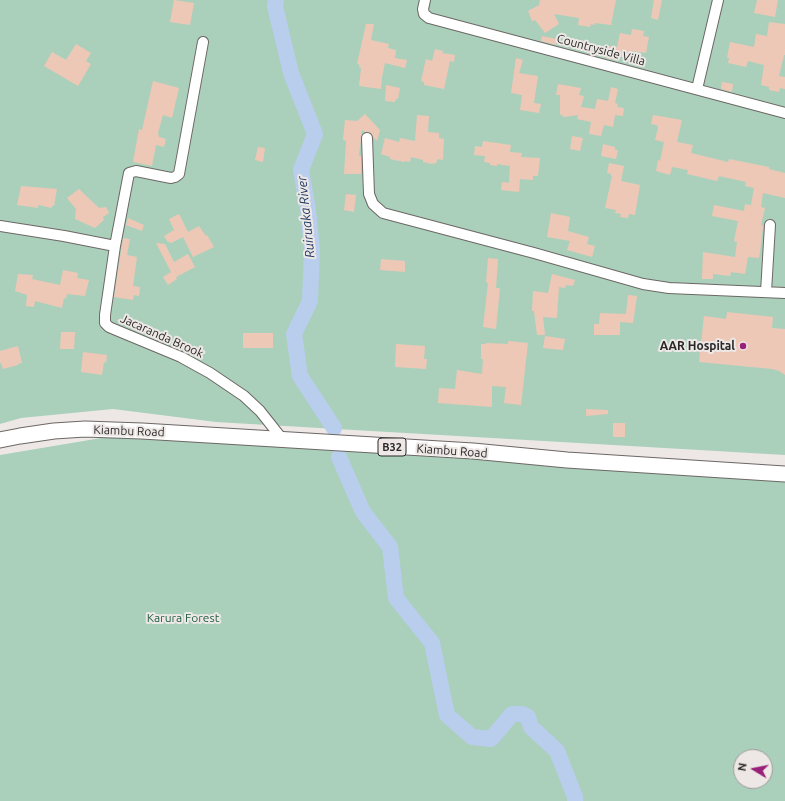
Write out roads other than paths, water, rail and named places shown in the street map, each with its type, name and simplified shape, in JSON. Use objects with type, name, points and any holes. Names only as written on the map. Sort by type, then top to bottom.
[{"type":"highway","name":"Kiambu Road","points":[[0,440],[34,434],[85,429],[142,431],[473,451],[567,460],[785,474]]},
{"type":"street","name":"Countryside Villa","points":[[425,0],[423,10],[424,14],[430,18],[785,113]]},
{"type":"street","points":[[697,89],[718,0]]},
{"type":"street","name":"Jacaranda Brook","points":[[203,42],[176,178],[136,171],[129,173],[115,246],[105,323],[109,327],[181,357],[220,380],[244,396],[260,411],[283,440]]},
{"type":"street","points":[[367,138],[369,194],[373,204],[383,213],[643,284],[668,288],[785,293]]},
{"type":"street","points":[[766,292],[770,225]]},
{"type":"street","points":[[0,226],[115,246]]},
{"type":"waterway","name":"Ruiruaka River","points":[[276,0],[275,6],[291,73],[315,134],[301,170],[308,210],[312,249],[310,301],[294,334],[300,376],[334,428]]},
{"type":"waterway","name":"Ruiruaka River","points":[[339,457],[363,512],[390,547],[396,598],[432,643],[447,715],[472,737],[491,739],[512,714],[522,714],[528,717],[531,727],[557,751],[575,797],[575,801]]},
{"type":"place","name":"AAR Hospital","points":[[743,346]]},
{"type":"park label","name":"Karura Forest","points":[[183,618]]}]
